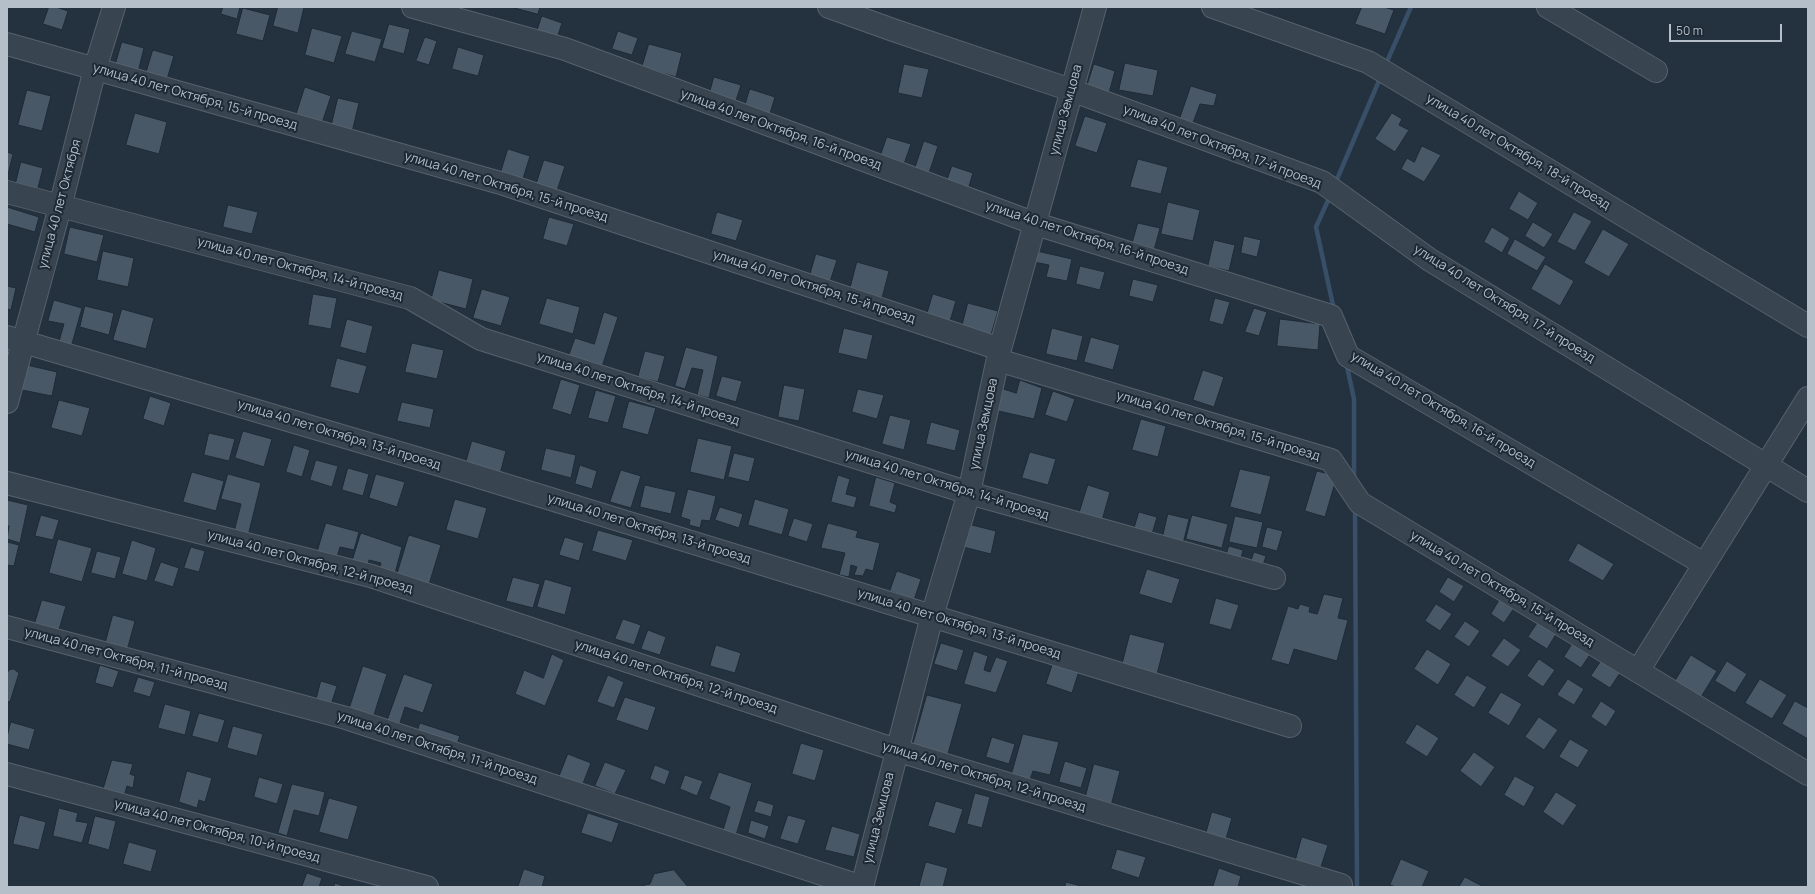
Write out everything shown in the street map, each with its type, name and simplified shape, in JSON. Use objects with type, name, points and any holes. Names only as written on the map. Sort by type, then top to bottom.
[{"type":"street","name":"улица 40 лет Октября","points":[[7,402],[15,339],[60,207],[95,69],[114,7]]},
{"type":"street","name":"улица 40 лет Октября, 16-й проезд","points":[[413,7],[565,49],[1036,224],[1331,316],[1348,356],[1704,564]]},
{"type":"street","name":"улица 40 лет Октября, 17-й проезд","points":[[829,7],[1071,90],[1322,182],[1430,260],[1808,491]]},
{"type":"street","name":"улица Земцова","points":[[862,887],[896,750],[932,616],[968,493],[999,354],[1095,7]]},
{"type":"street","name":"улица 40 лет Октября, 18-й проезд","points":[[1214,7],[1368,62],[1808,326]]},
{"type":"street","points":[[1548,7],[1656,71]]},
{"type":"street","name":"улица 40 лет Октября, 15-й проезд","points":[[7,44],[504,184],[999,354],[1331,460],[1360,503],[1808,774]]},
{"type":"street","name":"улица 40 лет Октября, 14-й проезд","points":[[7,192],[410,298],[481,339],[968,493],[1274,578]]},
{"type":"street","name":"улица 40 лет Октября, 13-й проезд","points":[[15,339],[425,461],[1290,726]]},
{"type":"street","points":[[1638,671],[1808,398]]},
{"type":"street","name":"улица 40 лет Октября, 12-й проезд","points":[[7,482],[372,576],[896,750],[1341,885]]},
{"type":"street","name":"улица 40 лет Октября, 11-й проезд","points":[[7,627],[346,718],[862,887]]},
{"type":"street","name":"улица 40 лет Октября, 10-й проезд","points":[[7,774],[427,887]]},
{"type":"building","points":[[49,7],[56,7],[68,11],[62,30],[43,24]]},
{"type":"building","points":[[223,7],[240,7],[237,19],[221,14]]},
{"type":"building","points":[[278,7],[304,7],[298,33],[273,26]]},
{"type":"building","points":[[511,7],[540,7],[538,14]]},
{"type":"building","points":[[1362,7],[1384,7],[1394,10],[1385,34],[1355,24]]},
{"type":"building","points":[[243,8],[270,15],[263,41],[236,34]]},
{"type":"building","points":[[542,16],[562,23],[556,41],[536,34]]},
{"type":"building","points":[[389,24],[410,29],[404,54],[382,48]]},
{"type":"building","points":[[312,28],[342,36],[334,63],[305,55]]},
{"type":"building","points":[[352,31],[382,39],[375,62],[345,54]]},
{"type":"building","points":[[618,31],[638,38],[632,55],[612,49]]},
{"type":"building","points":[[425,37],[437,41],[429,65],[416,61]]},
{"type":"building","points":[[122,42],[144,48],[138,72],[115,66]]},
{"type":"building","points":[[649,44],[682,53],[676,77],[642,67]]},
{"type":"building","points":[[458,47],[484,55],[478,76],[452,69]]},
{"type":"building","points":[[153,50],[174,56],[167,79],[146,73]]},
{"type":"building","points":[[1125,63],[1158,70],[1153,96],[1119,90]]},
{"type":"building","points":[[904,64],[929,69],[922,98],[898,93]]},
{"type":"building","points":[[1094,64],[1115,71],[1109,93],[1087,86]]},
{"type":"building","points":[[714,77],[741,85],[734,107],[708,99]]},
{"type":"building","points":[[1191,86],[1217,94],[1214,106],[1200,104],[1191,128],[1178,124]]},
{"type":"building","points":[[305,87],[331,96],[322,123],[296,115]]},
{"type":"building","points":[[750,89],[775,97],[768,120],[743,112]]},
{"type":"building","points":[[27,90],[51,96],[42,131],[18,125]]},
{"type":"building","points":[[338,98],[359,103],[352,132],[331,127]]},
{"type":"building","points":[[135,113],[167,122],[159,154],[126,145]]},
{"type":"building","points":[[1392,113],[1402,119],[1399,125],[1409,130],[1395,152],[1375,139]]},
{"type":"building","points":[[1085,116],[1107,123],[1097,153],[1075,146]]},
{"type":"building","points":[[887,137],[911,144],[902,170],[878,163]]},
{"type":"building","points":[[924,141],[938,146],[927,179],[913,174]]},
{"type":"building","points":[[1422,146],[1441,155],[1424,182],[1401,169],[1407,158],[1414,162]]},
{"type":"building","points":[[508,149],[530,156],[521,185],[499,178]]},
{"type":"building","points":[[7,152],[13,154],[7,179]]},
{"type":"building","points":[[1138,159],[1168,167],[1161,194],[1130,187]]},
{"type":"building","points":[[544,160],[565,166],[556,194],[535,188]]},
{"type":"building","points":[[21,162],[43,168],[37,192],[15,186]]},
{"type":"building","points":[[952,166],[973,173],[967,193],[945,186]]},
{"type":"building","points":[[1519,191],[1538,203],[1528,220],[1509,209]]},
{"type":"building","points":[[1168,202],[1200,210],[1193,241],[1161,234]]},
{"type":"building","points":[[228,205],[258,212],[252,234],[223,227]]},
{"type":"building","points":[[7,207],[39,217],[35,232],[7,224]]},
{"type":"building","points":[[717,212],[743,220],[736,241],[711,234]]},
{"type":"building","points":[[1574,212],[1592,221],[1575,251],[1557,242]]},
{"type":"building","points":[[549,217],[574,224],[567,246],[543,239]]},
{"type":"building","points":[[1533,222],[1553,234],[1544,248],[1525,236]]},
{"type":"building","points":[[1138,223],[1160,228],[1153,254],[1131,248]]},
{"type":"building","points":[[70,227],[104,235],[97,262],[64,254]]},
{"type":"building","points":[[1492,227],[1510,238],[1502,253],[1484,242]]},
{"type":"building","points":[[1603,229],[1629,244],[1609,277],[1584,263]]},
{"type":"building","points":[[1244,236],[1261,240],[1257,257],[1241,253]]},
{"type":"building","points":[[1515,239],[1546,257],[1537,271],[1507,254]]},
{"type":"building","points":[[1214,240],[1235,245],[1229,271],[1208,266]]},
{"type":"building","points":[[103,251],[134,258],[128,287],[97,280]]},
{"type":"building","points":[[1037,251],[1072,259],[1067,281],[1046,277],[1049,265],[1034,262]]},
{"type":"building","points":[[816,254],[837,260],[828,288],[808,282]]},
{"type":"building","points":[[857,262],[889,271],[882,298],[850,289]]},
{"type":"building","points":[[1545,264],[1574,281],[1560,306],[1531,289]]},
{"type":"building","points":[[1080,266],[1105,272],[1100,290],[1076,284]]},
{"type":"building","points":[[439,270],[473,279],[466,309],[431,300]]},
{"type":"building","points":[[1133,279],[1158,285],[1153,302],[1129,296]]},
{"type":"building","points":[[7,286],[16,288],[11,310],[7,309]]},
{"type":"building","points":[[482,289],[510,297],[501,326],[473,318]]},
{"type":"building","points":[[313,294],[337,298],[331,329],[308,325]]},
{"type":"building","points":[[933,294],[956,301],[950,321],[927,314]]},
{"type":"building","points":[[547,298],[580,307],[573,334],[539,324]]},
{"type":"building","points":[[1215,298],[1230,302],[1223,325],[1209,321]]},
{"type":"building","points":[[54,300],[82,308],[70,351],[57,348],[64,324],[48,321]]},
{"type":"building","points":[[968,303],[998,311],[990,338],[961,330]]},
{"type":"building","points":[[85,306],[114,313],[109,335],[80,327]]},
{"type":"building","points":[[1254,308],[1267,312],[1259,336],[1245,332]]},
{"type":"building","points":[[122,309],[154,318],[146,349],[113,340]]},
{"type":"building","points":[[604,312],[618,317],[602,367],[568,357],[575,338],[594,344]]},
{"type":"building","points":[[347,319],[373,326],[366,354],[340,347]]},
{"type":"building","points":[[1280,319],[1320,324],[1318,350],[1277,346]]},
{"type":"building","points":[[844,328],[873,335],[867,360],[838,353]]},
{"type":"building","points":[[1052,328],[1083,336],[1077,361],[1046,354]]},
{"type":"building","points":[[1091,337],[1120,345],[1113,370],[1084,362]]},
{"type":"building","points":[[412,343],[444,350],[437,379],[405,372]]},
{"type":"building","points":[[686,347],[718,356],[709,398],[697,395],[703,370],[692,368],[685,389],[675,386]]},
{"type":"building","points":[[645,351],[665,356],[658,382],[638,377]]},
{"type":"building","points":[[337,358],[367,366],[359,394],[330,387]]},
{"type":"building","points":[[27,365],[57,372],[52,396],[22,390]]},
{"type":"building","points":[[1203,370],[1224,377],[1214,407],[1193,400]]},
{"type":"building","points":[[722,376],[742,381],[736,402],[716,396]]},
{"type":"building","points":[[561,379],[580,385],[571,415],[552,409]]},
{"type":"building","points":[[1020,380],[1042,388],[1034,419],[994,410],[1000,388],[1016,393]]},
{"type":"building","points":[[784,385],[805,389],[799,421],[778,417]]},
{"type":"building","points":[[858,389],[884,395],[877,419],[852,412]]},
{"type":"building","points":[[596,390],[616,396],[608,423],[588,418]]},
{"type":"building","points":[[1053,391],[1075,399],[1067,422],[1045,415]]},
{"type":"building","points":[[150,396],[171,403],[164,426],[143,419]]},
{"type":"building","points":[[59,400],[90,408],[82,436],[51,428]]},
{"type":"building","points":[[629,401],[656,408],[648,435],[622,428]]},
{"type":"building","points":[[402,402],[434,409],[430,428],[397,421]]},
{"type":"building","points":[[890,415],[911,420],[904,450],[882,444]]},
{"type":"building","points":[[1141,419],[1166,426],[1158,457],[1132,450]]},
{"type":"building","points":[[931,422],[960,430],[955,451],[926,444]]},
{"type":"building","points":[[243,431],[272,439],[264,467],[235,458]]},
{"type":"building","points":[[209,433],[235,439],[229,461],[204,455]]},
{"type":"building","points":[[698,438],[732,446],[724,480],[690,472]]},
{"type":"building","points":[[472,441],[506,451],[499,478],[464,469]]},
{"type":"building","points":[[294,445],[310,450],[302,477],[286,472]]},
{"type":"building","points":[[546,448],[576,455],[571,478],[541,470]]},
{"type":"building","points":[[1030,452],[1056,459],[1048,485],[1022,478]]},
{"type":"building","points":[[734,453],[755,458],[749,482],[728,477]]},
{"type":"building","points":[[316,460],[338,466],[332,487],[310,480]]},
{"type":"building","points":[[580,465],[597,471],[592,489],[575,484]]},
{"type":"building","points":[[348,468],[369,474],[363,496],[342,490]]},
{"type":"building","points":[[1240,469],[1271,476],[1261,515],[1230,507]]},
{"type":"building","points":[[621,470],[641,476],[631,508],[610,502]]},
{"type":"building","points":[[1317,471],[1337,476],[1325,517],[1305,511]]},
{"type":"building","points":[[192,472],[224,481],[216,511],[183,502]]},
{"type":"building","points":[[228,474],[261,483],[247,540],[233,536],[241,504],[221,499]]},
{"type":"building","points":[[376,474],[405,482],[397,507],[369,498]]},
{"type":"building","points":[[838,475],[850,479],[846,494],[857,497],[854,508],[831,502]]},
{"type":"building","points":[[876,477],[895,483],[890,502],[897,505],[895,513],[869,506]]},
{"type":"building","points":[[645,485],[676,492],[671,514],[640,507]]},
{"type":"building","points":[[1088,485],[1110,492],[1101,524],[1078,517]]},
{"type":"building","points":[[688,489],[716,496],[710,521],[702,520],[700,528],[689,525],[690,520],[681,517]]},
{"type":"building","points":[[455,499],[487,508],[478,539],[446,530]]},
{"type":"building","points":[[755,499],[789,509],[782,535],[748,525]]},
{"type":"building","points":[[7,500],[28,505],[20,543],[7,539],[9,526],[7,526]]},
{"type":"building","points":[[720,507],[743,514],[739,528],[715,520]]},
{"type":"building","points":[[1139,512],[1157,517],[1152,534],[1134,529]]},
{"type":"building","points":[[1168,514],[1189,519],[1183,544],[1162,540]]},
{"type":"building","points":[[41,515],[59,520],[53,540],[35,536]]},
{"type":"building","points":[[1192,515],[1228,524],[1222,548],[1186,539]]},
{"type":"building","points":[[1235,516],[1263,522],[1257,548],[1229,542]]},
{"type":"building","points":[[794,518],[813,524],[807,542],[788,536]]},
{"type":"building","points":[[326,523],[359,532],[354,550],[340,547],[336,561],[316,556]]},
{"type":"building","points":[[828,523],[858,531],[856,537],[880,543],[873,571],[866,569],[863,576],[854,575],[857,567],[851,565],[849,577],[839,575],[845,553],[821,548]]},
{"type":"building","points":[[968,524],[996,531],[991,554],[963,547]]},
{"type":"building","points":[[1267,527],[1283,531],[1277,551],[1262,547]]},
{"type":"building","points":[[598,530],[633,540],[626,561],[592,551]]},
{"type":"building","points":[[361,533],[402,547],[393,581],[377,576],[381,563],[369,560],[366,572],[350,568]]},
{"type":"building","points":[[409,535],[441,545],[427,591],[395,581]]},
{"type":"building","points":[[565,537],[584,543],[579,561],[559,555]]},
{"type":"building","points":[[58,539],[92,548],[82,582],[49,573]]},
{"type":"building","points":[[132,540],[156,548],[147,581],[122,574]]},
{"type":"building","points":[[7,542],[19,545],[14,566],[7,565]]},
{"type":"building","points":[[1578,543],[1614,564],[1603,581],[1568,561]]},
{"type":"building","points":[[1229,546],[1243,550],[1240,563],[1225,559]]},
{"type":"building","points":[[191,547],[205,551],[199,572],[184,568]]},
{"type":"building","points":[[97,551],[121,557],[115,579],[91,573]]},
{"type":"building","points":[[1254,552],[1266,556],[1262,568],[1250,565]]},
{"type":"building","points":[[161,562],[179,568],[173,587],[154,581]]},
{"type":"building","points":[[1147,569],[1180,579],[1172,604],[1139,594]]},
{"type":"building","points":[[897,571],[921,579],[914,600],[890,591]]},
{"type":"building","points":[[513,577],[540,584],[533,608],[506,601]]},
{"type":"building","points":[[1448,577],[1464,586],[1454,602],[1439,592]]},
{"type":"building","points":[[545,579],[572,587],[565,615],[537,607]]},
{"type":"building","points":[[1324,594],[1343,598],[1338,618],[1348,620],[1337,661],[1294,649],[1289,665],[1271,660],[1288,606],[1298,609],[1300,604],[1310,607],[1309,612],[1317,614]]},
{"type":"building","points":[[1216,598],[1239,605],[1231,630],[1209,624]]},
{"type":"building","points":[[1500,599],[1514,608],[1504,623],[1491,614]]},
{"type":"building","points":[[42,600],[66,606],[58,633],[34,626]]},
{"type":"building","points":[[1436,604],[1452,614],[1440,631],[1425,621]]},
{"type":"building","points":[[113,615],[135,621],[126,654],[104,648]]},
{"type":"building","points":[[623,619],[641,625],[634,645],[615,639]]},
{"type":"building","points":[[1540,619],[1558,631],[1547,649],[1528,637]]},
{"type":"building","points":[[1465,621],[1480,631],[1469,647],[1454,637]]},
{"type":"building","points":[[648,630],[666,637],[660,655],[641,649]]},
{"type":"building","points":[[1130,634],[1165,643],[1156,678],[1121,669]]},
{"type":"building","points":[[1504,638],[1521,650],[1508,667],[1491,656]]},
{"type":"building","points":[[1574,641],[1591,653],[1581,668],[1564,657]]},
{"type":"building","points":[[941,643],[964,650],[957,671],[934,664]]},
{"type":"building","points":[[716,645],[741,653],[735,673],[710,666]]},
{"type":"building","points":[[1427,649],[1451,664],[1438,685],[1414,669]]},
{"type":"building","points":[[974,651],[988,656],[984,670],[990,672],[996,657],[1008,661],[996,693],[964,684]]},
{"type":"building","points":[[552,654],[564,660],[545,706],[515,694],[524,670],[543,678]]},
{"type":"building","points":[[1691,655],[1717,671],[1701,697],[1675,681]]},
{"type":"building","points":[[1539,659],[1555,670],[1543,687],[1527,676]]},
{"type":"building","points":[[1601,661],[1620,673],[1610,688],[1591,676]]},
{"type":"building","points":[[1727,661],[1747,674],[1735,693],[1715,681]]},
{"type":"building","points":[[1053,663],[1079,671],[1072,693],[1046,684]]},
{"type":"building","points":[[100,665],[119,671],[113,688],[95,683]]},
{"type":"building","points":[[363,666],[387,674],[371,724],[347,716]]},
{"type":"building","points":[[14,669],[19,673],[10,702],[7,701],[7,673],[9,670]]},
{"type":"building","points":[[404,674],[433,684],[423,713],[405,707],[398,729],[386,724]]},
{"type":"building","points":[[608,675],[624,682],[614,708],[597,702]]},
{"type":"building","points":[[1467,675],[1487,687],[1474,708],[1454,695]]},
{"type":"building","points":[[138,677],[155,682],[150,697],[133,692]]},
{"type":"building","points":[[1568,679],[1584,689],[1574,705],[1557,695]]},
{"type":"building","points":[[1760,679],[1787,695],[1772,719],[1745,703]]},
{"type":"building","points":[[321,681],[337,686],[330,708],[315,704]]},
{"type":"building","points":[[1501,692],[1522,704],[1509,726],[1488,713]]},
{"type":"building","points":[[927,695],[962,704],[947,757],[912,748]]},
{"type":"building","points":[[625,697],[656,707],[648,731],[616,720]]},
{"type":"building","points":[[1601,701],[1616,711],[1606,727],[1591,717]]},
{"type":"building","points":[[1795,701],[1808,708],[1808,739],[1782,724]]},
{"type":"building","points":[[165,704],[191,711],[185,735],[158,728]]},
{"type":"building","points":[[199,713],[225,720],[218,743],[192,736]]},
{"type":"building","points":[[1539,717],[1558,730],[1544,750],[1525,737]]},
{"type":"building","points":[[11,722],[35,729],[29,750],[7,744],[7,737]]},
{"type":"building","points":[[420,723],[460,736],[455,749],[416,736]]},
{"type":"building","points":[[1417,724],[1439,738],[1427,757],[1405,743]]},
{"type":"building","points":[[233,726],[263,734],[257,756],[227,748]]},
{"type":"building","points":[[1023,734],[1059,742],[1050,775],[1033,771],[1028,785],[1010,780]]},
{"type":"building","points":[[992,737],[1015,744],[1009,764],[986,757]]},
{"type":"building","points":[[1570,739],[1589,750],[1578,768],[1559,757]]},
{"type":"building","points":[[801,743],[824,750],[815,781],[792,774]]},
{"type":"building","points":[[1474,752],[1495,767],[1481,787],[1460,771]]},
{"type":"building","points":[[568,754],[591,763],[580,791],[557,782]]},
{"type":"building","points":[[112,760],[133,764],[130,774],[135,776],[133,788],[127,786],[124,796],[103,790]]},
{"type":"building","points":[[1065,761],[1087,768],[1081,788],[1059,782]]},
{"type":"building","points":[[605,762],[626,770],[615,794],[595,786]]},
{"type":"building","points":[[1094,764],[1120,771],[1111,806],[1085,799]]},
{"type":"building","points":[[655,765],[670,771],[665,785],[650,779]]},
{"type":"building","points":[[187,771],[212,778],[205,802],[199,800],[197,808],[179,802]]},
{"type":"building","points":[[719,772],[752,783],[736,835],[723,830],[730,807],[709,799]]},
{"type":"building","points":[[685,775],[703,781],[697,796],[680,789]]},
{"type":"building","points":[[1515,776],[1535,787],[1524,807],[1504,795]]},
{"type":"building","points":[[259,777],[283,784],[277,804],[254,797]]},
{"type":"building","points":[[292,784],[325,792],[319,816],[294,810],[287,836],[278,833]]},
{"type":"building","points":[[1556,792],[1577,805],[1563,826],[1543,812]]},
{"type":"building","points":[[975,793],[990,797],[982,828],[967,824]]},
{"type":"building","points":[[329,798],[358,806],[348,840],[319,832]]},
{"type":"building","points":[[758,800],[774,805],[771,817],[754,812]]},
{"type":"building","points":[[936,801],[963,809],[955,834],[928,826]]},
{"type":"building","points":[[59,808],[78,813],[76,821],[88,823],[82,843],[53,836]]},
{"type":"building","points":[[1212,812],[1232,818],[1225,842],[1205,837]]},
{"type":"building","points":[[588,813],[619,823],[612,843],[581,833]]},
{"type":"building","points":[[20,815],[46,822],[39,850],[13,844]]},
{"type":"building","points":[[788,815],[806,820],[798,844],[780,839]]},
{"type":"building","points":[[95,816],[116,821],[109,850],[88,844]]},
{"type":"building","points":[[751,820],[769,826],[765,839],[748,833]]},
{"type":"building","points":[[832,826],[860,834],[854,857],[825,850]]},
{"type":"building","points":[[1302,837],[1328,845],[1320,870],[1295,862]]},
{"type":"building","points":[[129,842],[157,850],[151,872],[123,864]]},
{"type":"building","points":[[1117,849],[1146,857],[1139,878],[1111,869]]},
{"type":"building","points":[[1401,859],[1429,871],[1422,887],[1396,887],[1390,885]]},
{"type":"building","points":[[926,862],[948,868],[943,887],[919,887]]},
{"type":"building","points":[[1219,868],[1241,876],[1238,887],[1213,887]]},
{"type":"building","points":[[524,869],[545,876],[542,887],[518,887]]},
{"type":"building","points":[[674,870],[688,887],[643,887],[650,884],[654,874]]},
{"type":"building","points":[[307,873],[322,878],[319,887],[302,887]]},
{"type":"building","points":[[1465,877],[1484,887],[1459,887]]},
{"type":"building","points":[[1066,882],[1085,887],[1065,887]]},
{"type":"building","points":[[335,883],[346,887],[334,887]]},
{"type":"waterway","points":[[1385,66],[1411,7]]},
{"type":"waterway","points":[[1335,184],[1381,76]]},
{"type":"waterway","points":[[1330,196],[1316,227],[1334,310]]},
{"type":"waterway","points":[[1346,362],[1354,399],[1354,480]]},
{"type":"waterway","points":[[1355,507],[1357,887]]}]
